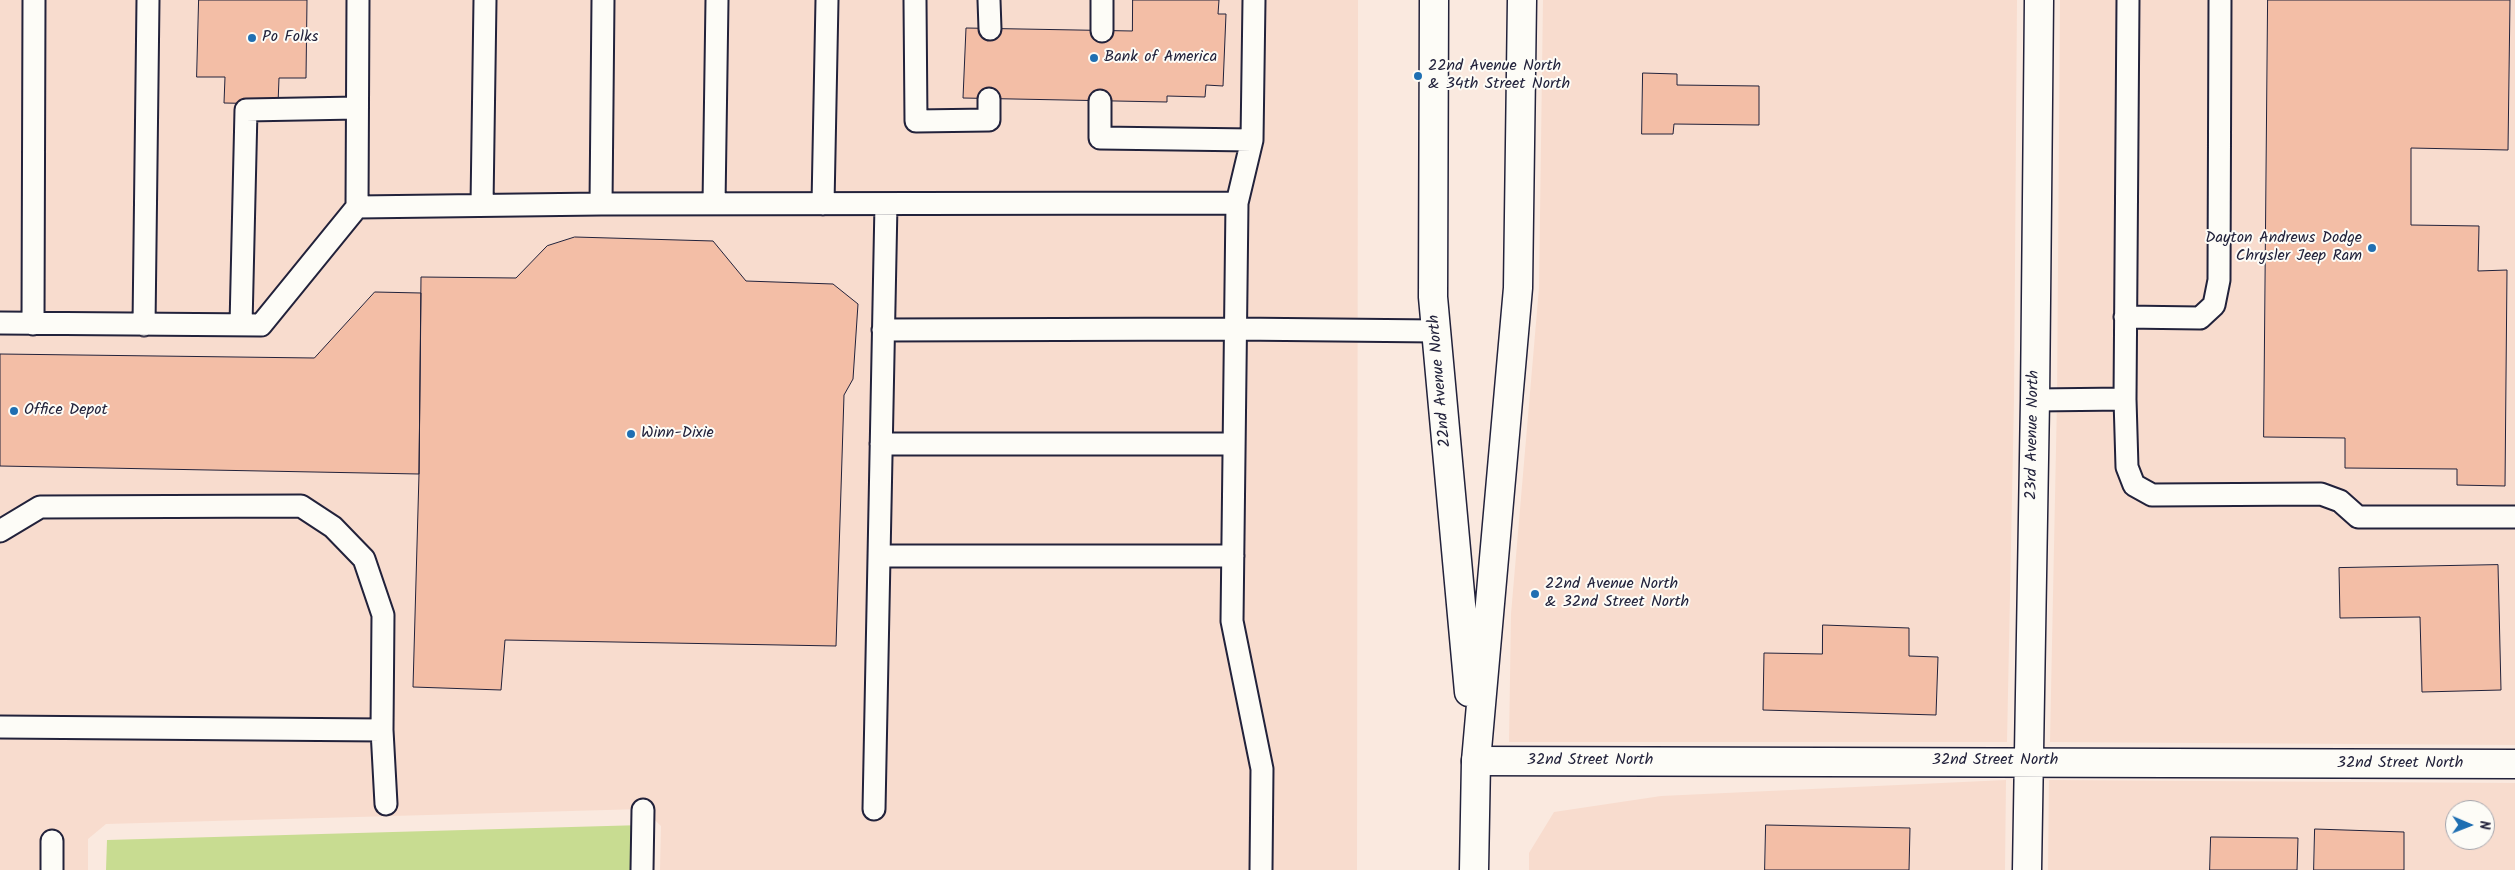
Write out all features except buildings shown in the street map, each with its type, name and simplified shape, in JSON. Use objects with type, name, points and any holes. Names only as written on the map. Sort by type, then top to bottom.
[{"type":"street","name":"22nd Avenue North","points":[[1434,0],[1433,297],[1476,761]]},
{"type":"street","name":"22nd Avenue North","points":[[1474,870],[1476,761],[1518,288],[1522,0]]},
{"type":"street","name":"23rd Avenue North","points":[[2027,870],[2035,400],[2039,0]]},
{"type":"street","name":"32nd Street North","points":[[1476,761],[2028,761],[2515,764]]},
{"type":"lane","points":[[33,324],[34,0]]},
{"type":"lane","points":[[144,325],[148,0]]},
{"type":"lane","points":[[0,324],[261,325],[357,207],[358,0]]},
{"type":"lane","points":[[482,205],[485,0]]},
{"type":"lane","points":[[601,204],[603,0]]},
{"type":"lane","points":[[714,204],[717,0]]},
{"type":"lane","points":[[823,204],[827,0]]},
{"type":"lane","points":[[915,0],[916,121],[989,120],[989,98]]},
{"type":"lane","points":[[989,0],[990,29]]},
{"type":"lane","points":[[1102,0],[1102,31]]},
{"type":"lane","points":[[1254,0],[1252,140],[1236,203],[1232,622],[1262,769],[1261,870]]},
{"type":"lane","points":[[2128,0],[2125,399],[2127,467],[2134,485],[2152,495],[2321,494],[2340,501],[2358,517],[2515,517]]},
{"type":"lane","points":[[2125,311],[2200,318],[2214,305],[2219,280],[2220,0]]},
{"type":"lane","points":[[1100,101],[1100,138],[1252,140]]},
{"type":"lane","points":[[241,325],[246,110],[357,108]]},
{"type":"lane","points":[[357,207],[601,204],[1236,203]]},
{"type":"lane","points":[[874,809],[886,204]]},
{"type":"lane","points":[[883,330],[1235,329],[1436,331]]},
{"type":"lane","points":[[2035,400],[2125,399]]},
{"type":"lane","points":[[881,444],[1234,444]]},
{"type":"lane","points":[[0,532],[40,508],[301,506],[333,527],[364,559],[383,615],[382,730],[386,804]]},
{"type":"lane","points":[[879,556],[1233,556]]},
{"type":"lane","points":[[0,727],[382,730]]},
{"type":"lane","points":[[642,870],[643,810]]},
{"type":"lane","points":[[52,841],[52,870]]},
{"type":"shaded area","points":[[0,0],[1358,0],[1357,870],[660,870],[661,826],[643,809],[106,824],[88,839],[88,870],[0,870]]},
{"type":"shaded area","points":[[1543,0],[2017,0],[2014,400],[2007,742],[1509,742],[1511,614],[1539,288]]},
{"type":"shaded area","points":[[2060,0],[2515,0],[2515,745],[2050,742],[2057,400]]},
{"type":"shaded area","points":[[2006,780],[2005,870],[1529,870],[1529,853],[1554,812],[1661,796]]},
{"type":"shaded area","points":[[2049,780],[2515,783],[2515,870],[2048,870]]},
{"type":"green space","points":[[643,825],[641,870],[106,870],[107,840]]},
{"type":"place","name":"Po Folks","points":[[252,38]]},
{"type":"place","name":"Bank of America","points":[[1094,58]]},
{"type":"place","name":"22nd Avenue North & 34th Street North","points":[[1418,76]]},
{"type":"place","name":"Dayton Andrews Dodge Chrysler Jeep Ram","points":[[2372,248]]},
{"type":"place","name":"Office Depot","points":[[14,411]]},
{"type":"place","name":"Winn-Dixie","points":[[631,434]]},
{"type":"place","name":"22nd Avenue North & 32nd Street North","points":[[1535,594]]}]
